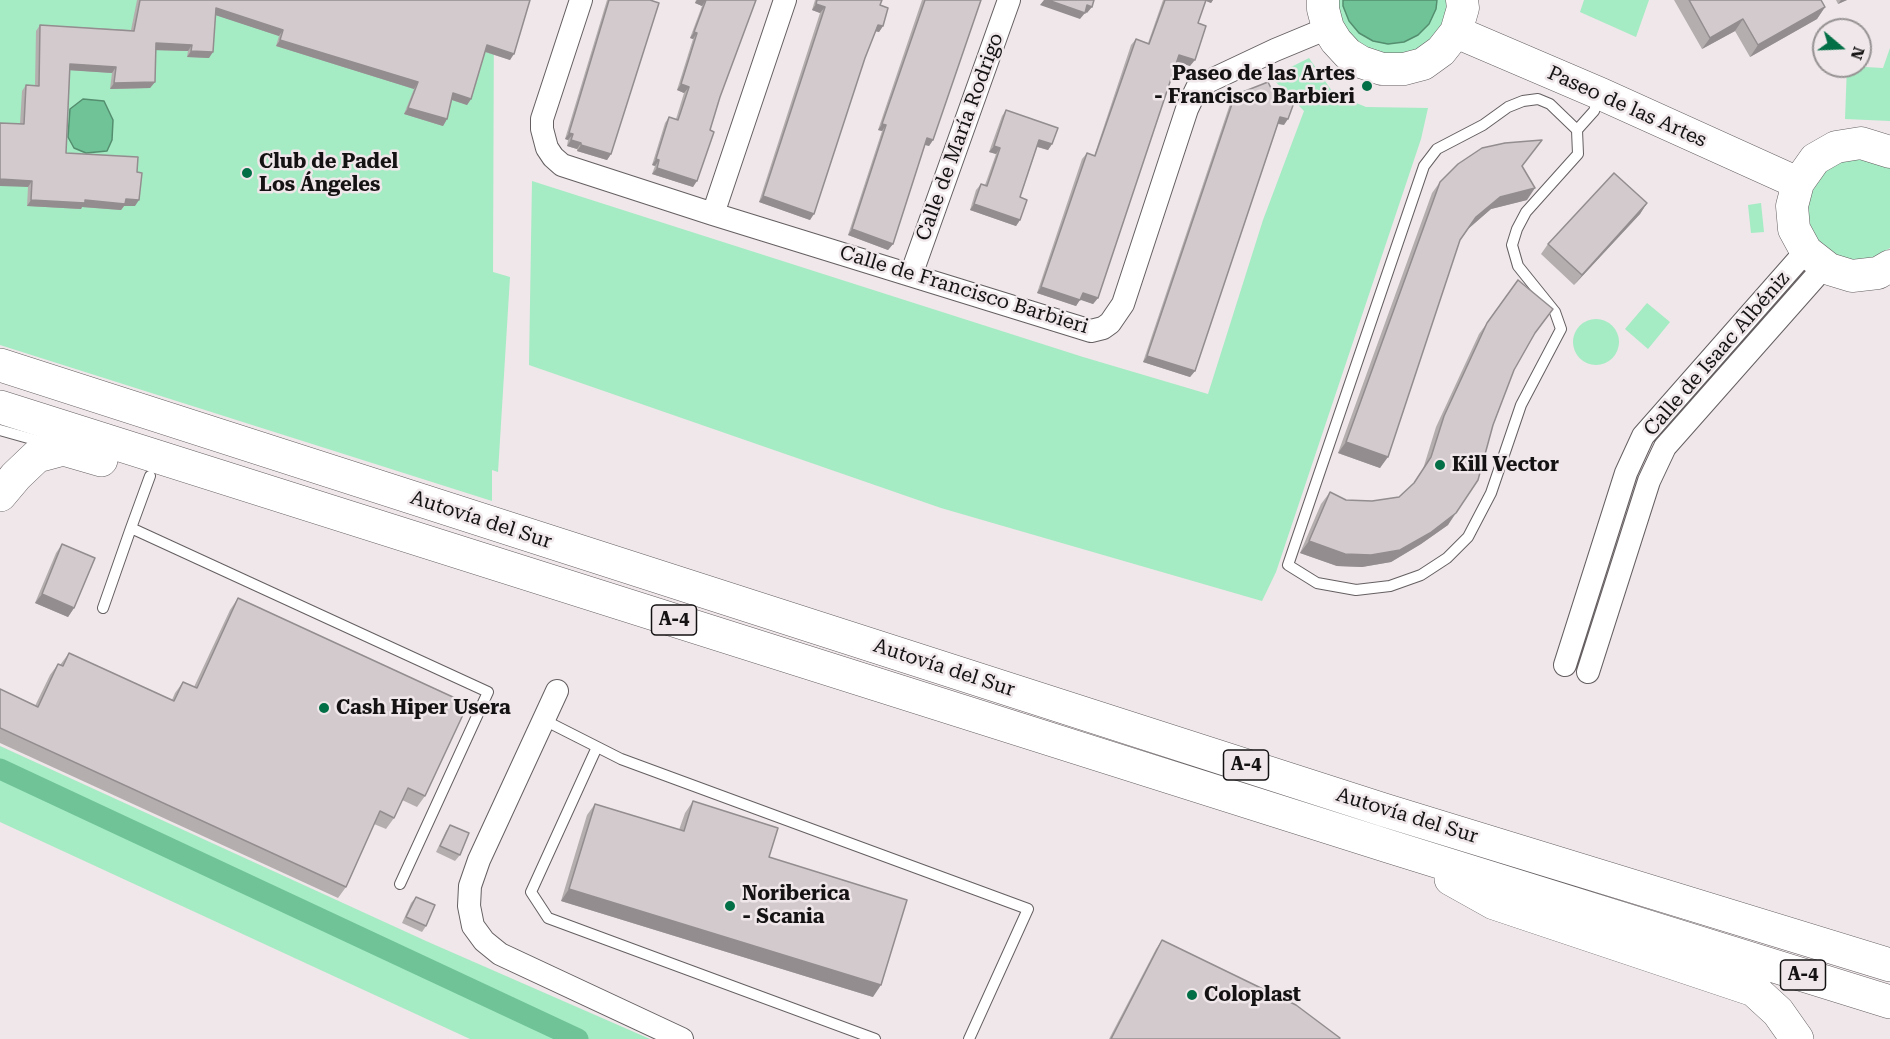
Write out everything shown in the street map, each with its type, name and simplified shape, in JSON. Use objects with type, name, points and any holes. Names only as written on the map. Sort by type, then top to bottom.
[{"type":"highway","name":"Autovía del Sur","points":[[0,365],[1373,806],[1890,965]]},
{"type":"highway","name":"Autovía del Sur","points":[[0,407],[1391,847],[1890,1002]]},
{"type":"highway","points":[[0,495],[37,456],[63,449],[150,476],[214,490],[277,495]]},
{"type":"highway","points":[[1391,847],[1494,903],[1754,990],[1778,1012],[1797,1039]]},
{"type":"main road","points":[[1326,14],[1336,41],[1348,54],[1361,63],[1382,69],[1404,69],[1423,64],[1441,51],[1456,32],[1463,8],[1462,0]]},
{"type":"main road","name":"Paseo de las Artes","points":[[1456,32],[1601,94],[1798,183]]},
{"type":"main road","points":[[1890,152],[1861,143],[1836,147],[1815,159],[1798,183],[1792,206],[1794,229],[1816,259],[1829,269],[1852,276],[1878,273],[1890,266]]},
{"type":"street","name":"Calle de Francisco Barbieri","points":[[581,0],[542,119],[543,138],[553,157],[562,165],[1091,331],[1103,328],[1118,314],[1123,304],[1187,109],[1197,88],[1275,50],[1326,14]]},
{"type":"street","points":[[713,214],[785,0]]},
{"type":"street","name":"Calle de María Rodrigo","points":[[911,275],[1009,0]]},
{"type":"street","name":"Calle de Isaac Albéniz","points":[[1565,665],[1626,473],[1643,436],[1816,259]]},
{"type":"street","name":"Calle de Isaac Albéniz","points":[[1588,672],[1649,481],[1665,447],[1816,259]]},
{"type":"street","points":[[557,691],[479,860],[470,886],[469,906],[473,926],[484,941],[500,954],[682,1039]]},
{"type":"lane","points":[[1577,129],[1550,104],[1538,99],[1523,101],[1508,107],[1483,125],[1437,149],[1424,166],[1288,565],[1317,583],[1356,590],[1390,586],[1421,575],[1447,558],[1468,537],[1491,493],[1521,405],[1561,329],[1555,312],[1518,266],[1512,245],[1526,212],[1578,154],[1577,129],[1594,111],[1601,94]]},
{"type":"lane","points":[[0,430],[63,449]]},
{"type":"lane","points":[[103,608],[150,476]]},
{"type":"lane","points":[[131,528],[488,693],[400,884]]},
{"type":"lane","points":[[544,720],[621,759],[1028,909],[969,1039]]},
{"type":"lane","points":[[597,747],[531,892],[548,918],[875,1039]]},
{"type":"shaded area","name":"Club de Padel Los Ángeles","points":[[0,0],[494,0],[493,272],[510,277],[498,472],[492,470],[492,501],[0,345]]},
{"type":"shaded area","points":[[1339,0],[1449,0],[1445,23],[1435,38],[1420,49],[1403,55],[1386,55],[1368,50],[1354,39],[1343,24],[1338,7]]},
{"type":"shaded area","points":[[1343,0],[1437,0],[1436,9],[1429,24],[1418,35],[1404,42],[1388,44],[1373,41],[1359,33],[1349,21]]},
{"type":"shaded area","points":[[1584,0],[1649,0],[1636,37],[1580,12]]},
{"type":"shaded area","points":[[1890,48],[1890,121],[1845,119],[1847,78],[1872,78],[1872,67],[1883,68]]},
{"type":"shaded area","points":[[1309,58],[1334,94],[1366,107],[1428,108],[1421,139],[1276,572],[1262,601],[941,508],[529,365],[532,181],[1083,357],[1208,394],[1263,220],[1304,111],[1271,77]]},
{"type":"shaded area","points":[[83,99],[104,101],[113,120],[112,140],[107,151],[86,153],[74,148],[68,137],[70,109]]},
{"type":"shaded area","points":[[1851,155],[1890,166],[1890,248],[1872,258],[1855,260],[1838,256],[1824,247],[1813,234],[1807,218],[1806,201],[1821,170]]},
{"type":"shaded area","points":[[1761,203],[1764,232],[1751,233],[1748,205]]},
{"type":"shaded area","points":[[1647,303],[1670,322],[1648,349],[1625,329]]},
{"type":"shaded area","points":[[1596,319],[1612,326],[1619,342],[1612,358],[1596,365],[1580,358],[1573,342],[1580,326]]},
{"type":"shaded area","points":[[0,746],[426,941],[650,1039],[470,1039],[0,822]]},
{"type":"building","points":[[140,0],[530,0],[514,54],[487,45],[471,99],[453,93],[447,119],[408,108],[418,82],[280,40],[283,30],[216,8],[213,52],[191,51],[192,45],[156,43],[155,82],[114,83],[116,67],[70,64],[66,153],[138,157],[137,172],[142,173],[139,200],[126,199],[125,204],[85,200],[85,203],[31,200],[32,181],[0,179],[0,123],[24,124],[26,85],[39,86],[40,25],[134,31]]},
{"type":"building","points":[[609,0],[650,0],[659,3],[611,154],[571,140],[573,134],[569,133]]},
{"type":"building","points":[[706,0],[756,0],[720,97],[710,130],[714,132],[697,181],[657,168],[659,160],[656,159],[669,117],[678,120],[689,87],[681,84],[697,33],[694,32]]},
{"type":"building","points":[[817,0],[882,0],[880,5],[888,8],[883,26],[878,25],[865,58],[814,214],[763,196],[825,7],[816,4]]},
{"type":"building","points":[[925,0],[981,0],[933,140],[927,138],[893,244],[852,229],[886,125],[882,124]]},
{"type":"building","points":[[1048,0],[1094,0],[1092,7],[1087,5],[1085,13]]},
{"type":"building","points":[[1165,0],[1206,0],[1198,23],[1206,26],[1195,60],[1179,55],[1098,298],[1083,293],[1080,300],[1041,287],[1087,153],[1095,156],[1136,39],[1149,44]]},
{"type":"building","points":[[1689,0],[1821,0],[1825,7],[1758,45],[1743,19],[1710,38]]},
{"type":"building","points":[[1268,82],[1273,92],[1295,100],[1288,119],[1280,117],[1195,371],[1147,356],[1235,95]]},
{"type":"building","points":[[1006,110],[1058,128],[1052,144],[1039,140],[1020,197],[1027,200],[1020,220],[974,204],[981,184],[987,186],[1000,148],[994,146]]},
{"type":"building","points":[[1542,140],[1522,166],[1535,188],[1500,197],[1476,217],[1460,240],[1388,457],[1346,442],[1440,182],[1458,164],[1482,148],[1505,143]]},
{"type":"building","points":[[1614,173],[1647,203],[1582,275],[1548,244]]},
{"type":"building","points":[[1518,280],[1553,309],[1535,333],[1514,370],[1493,425],[1478,480],[1456,513],[1430,533],[1400,550],[1371,555],[1345,554],[1309,541],[1330,492],[1346,500],[1372,501],[1399,497],[1414,483],[1431,457],[1444,416],[1487,323]]},
{"type":"building","points":[[62,544],[95,558],[74,608],[42,594]]},
{"type":"building","points":[[238,598],[468,704],[425,796],[408,788],[394,818],[380,811],[346,887],[0,728],[0,689],[38,707],[58,664],[63,666],[69,653],[174,701],[183,682],[197,688]]},
{"type":"building","name":"Noriberica - Scania","points":[[693,801],[778,828],[769,857],[907,900],[881,985],[569,889],[595,804],[684,831]]},
{"type":"building","points":[[450,825],[469,833],[460,855],[440,846]]},
{"type":"building","points":[[416,897],[435,905],[426,926],[406,917]]},
{"type":"building","name":"Coloplast","points":[[1162,940],[1296,1005],[1340,1038],[1111,1039]]},
{"type":"waterway","points":[[0,769],[578,1039]]},
{"type":"place","name":"Paseo de las Artes - Francisco Barbieri","points":[[1367,86]]},
{"type":"place","name":"Club de Padel Los Ángeles","points":[[247,173]]},
{"type":"place","name":"Kill Vector","points":[[1440,465]]},
{"type":"place","name":"Cash Hiper Usera","points":[[324,708]]},
{"type":"place","name":"Noriberica - Scania","points":[[730,906]]},
{"type":"place","name":"Coloplast","points":[[1192,995]]}]
